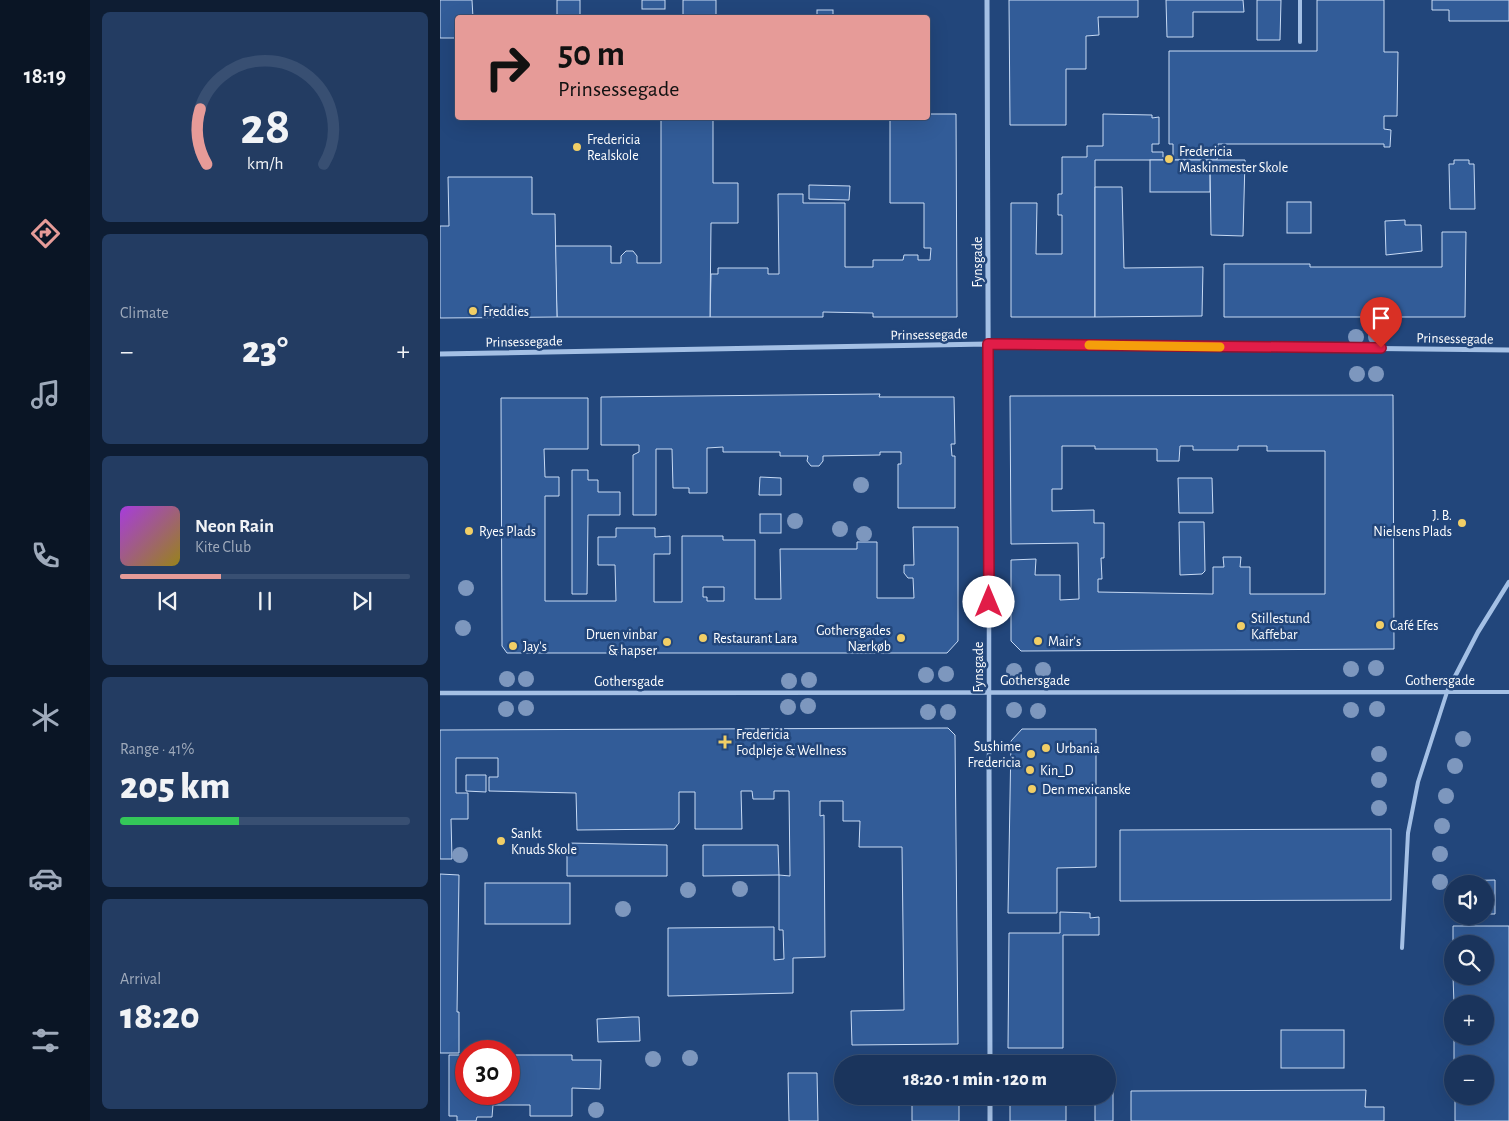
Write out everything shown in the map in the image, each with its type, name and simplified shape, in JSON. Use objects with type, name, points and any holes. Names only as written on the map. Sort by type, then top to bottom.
[{"type":"street","name":"Fynsgade","points":[[987,0],[990,1055]]},
{"type":"street","name":"Prinsessegade","points":[[440,354],[988,344],[1509,350]]},
{"type":"street","points":[[1448,692],[1478,632],[1509,582]]},
{"type":"street","name":"Gothersgade","points":[[440,692],[1448,692]]},
{"type":"street","points":[[990,1105],[990,1121]]},
{"type":"lane","points":[[1300,0],[1300,42]]},
{"type":"lane","points":[[1402,948],[1408,833],[1418,782],[1448,692]]},
{"type":"lane","name":"Gothersgade","points":[[1448,692],[1509,692]]},
{"type":"building","points":[[440,0],[472,0],[473,15],[455,15],[455,38],[440,38]]},
{"type":"building","points":[[557,0],[580,0],[580,15],[557,15]]},
{"type":"building","points":[[642,0],[665,0],[665,9],[642,9]]},
{"type":"building","points":[[683,0],[716,0],[716,15],[683,15]]},
{"type":"building","points":[[1009,0],[1138,0],[1138,17],[1098,17],[1099,35],[1086,36],[1086,69],[1066,69],[1066,125],[1010,125]]},
{"type":"building","points":[[1166,0],[1243,0],[1244,12],[1193,12],[1193,37],[1167,37]]},
{"type":"building","points":[[1257,0],[1281,0],[1280,40],[1257,40]]},
{"type":"building","points":[[1317,0],[1384,0],[1384,52],[1398,52],[1397,116],[1384,116],[1384,129],[1391,130],[1390,147],[1384,147],[1384,144],[1218,144],[1217,160],[1095,160],[1095,317],[1011,317],[1011,203],[1037,203],[1036,254],[1062,254],[1062,215],[1058,215],[1058,194],[1062,194],[1062,157],[1087,157],[1087,146],[1103,146],[1103,114],[1152,115],[1152,118],[1159,117],[1159,144],[1152,144],[1152,152],[1163,152],[1163,157],[1173,157],[1173,144],[1169,144],[1169,51],[1317,51]]},
{"type":"building","points":[[1432,0],[1509,0],[1509,21],[1449,21],[1449,10],[1432,10]]},
{"type":"building","points":[[817,10],[833,10],[833,15],[817,15]]},
{"type":"building","points":[[930,114],[956,114],[957,317],[873,317],[873,313],[823,312],[823,317],[710,317],[711,274],[718,274],[718,268],[768,268],[768,274],[779,274],[778,194],[803,194],[803,203],[845,203],[845,267],[873,267],[873,260],[903,260],[904,255],[918,255],[918,260],[930,260],[931,248],[924,248],[924,203],[890,203],[890,120],[930,120]]},
{"type":"building","points":[[661,120],[713,120],[713,183],[738,183],[738,223],[711,223],[710,317],[557,317],[555,246],[611,246],[611,263],[621,263],[621,256],[626,251],[633,251],[637,256],[637,263],[661,263]]},
{"type":"building","points":[[1150,160],[1210,160],[1210,192],[1150,192]]},
{"type":"building","points":[[1210,160],[1245,160],[1243,236],[1211,235]]},
{"type":"building","points":[[1454,160],[1469,160],[1469,164],[1474,164],[1475,209],[1450,209],[1449,164],[1454,164]]},
{"type":"building","points":[[448,177],[532,177],[532,214],[555,214],[557,317],[440,318],[440,226],[449,226]]},
{"type":"building","points":[[809,185],[850,186],[849,200],[809,199]]},
{"type":"building","points":[[1095,187],[1122,187],[1124,268],[1203,267],[1202,316],[1095,317]]},
{"type":"building","points":[[1287,202],[1311,202],[1311,233],[1287,233]]},
{"type":"building","points":[[1405,220],[1405,225],[1421,225],[1422,251],[1386,255],[1385,221]]},
{"type":"building","points":[[1442,232],[1466,232],[1465,317],[1224,317],[1224,264],[1310,264],[1310,267],[1442,267]]},
{"type":"building","points":[[880,394],[879,397],[954,397],[955,444],[951,444],[952,456],[955,456],[955,508],[898,508],[898,464],[901,464],[901,452],[880,452],[880,455],[823,456],[823,461],[819,466],[811,466],[807,461],[808,456],[780,456],[780,452],[723,452],[723,447],[707,448],[707,493],[689,493],[689,488],[673,488],[672,449],[656,449],[656,515],[633,515],[633,455],[639,452],[639,445],[601,445],[601,397]]},
{"type":"building","points":[[1393,395],[1394,649],[1021,651],[1011,641],[1011,560],[1036,559],[1035,575],[1060,575],[1060,600],[1079,599],[1078,543],[1011,544],[1010,396]],"holes":[[[1062,446],[1095,446],[1095,449],[1157,449],[1157,461],[1179,461],[1180,446],[1193,446],[1193,450],[1238,450],[1238,446],[1267,446],[1267,451],[1325,451],[1325,594],[1250,594],[1250,567],[1240,567],[1241,557],[1223,557],[1224,567],[1213,567],[1213,594],[1098,592],[1098,579],[1102,579],[1101,558],[1104,558],[1104,523],[1094,523],[1094,510],[1052,511],[1052,489],[1062,489]]]},
{"type":"building","points":[[501,398],[588,398],[588,449],[544,449],[545,477],[559,477],[559,496],[545,496],[545,601],[616,601],[615,565],[598,565],[598,537],[616,537],[616,528],[655,528],[655,537],[670,536],[670,554],[654,554],[654,602],[682,602],[682,536],[723,536],[723,540],[755,540],[755,599],[781,599],[780,549],[857,549],[857,542],[877,542],[877,598],[914,598],[913,578],[908,578],[904,573],[904,565],[914,565],[913,527],[958,527],[958,641],[947,653],[507,653],[502,646]],"holes":[[[703,587],[724,587],[724,601],[707,601],[707,597],[703,597]]]},
{"type":"building","points":[[572,470],[588,470],[588,480],[598,480],[598,492],[620,492],[620,515],[588,515],[587,594],[572,594]]},
{"type":"building","points":[[760,477],[781,478],[781,495],[759,495]]},
{"type":"building","points":[[1178,478],[1212,478],[1213,513],[1179,513]]},
{"type":"building","points":[[760,514],[781,514],[781,533],[760,533]]},
{"type":"building","points":[[1179,522],[1204,522],[1205,571],[1202,574],[1180,575]]},
{"type":"building","points":[[948,728],[955,735],[958,1044],[852,1045],[851,1011],[904,1010],[902,847],[859,847],[860,821],[843,821],[843,801],[820,801],[820,816],[824,815],[825,957],[793,958],[793,993],[668,996],[668,928],[774,927],[774,960],[784,959],[783,930],[779,930],[779,875],[790,876],[789,791],[774,791],[774,799],[753,799],[752,791],[741,791],[742,829],[695,829],[695,792],[679,792],[679,823],[674,829],[577,830],[576,793],[489,791],[489,777],[498,777],[498,758],[456,758],[456,793],[468,793],[468,819],[451,819],[452,859],[440,859],[440,730]]},
{"type":"building","points":[[1022,729],[1096,729],[1096,867],[1057,868],[1057,913],[1008,913],[1011,741]]},
{"type":"building","points":[[466,775],[486,775],[486,792],[466,791]]},
{"type":"building","points":[[1391,829],[1391,900],[1120,901],[1120,830]]},
{"type":"building","points":[[567,843],[667,845],[667,876],[567,876]]},
{"type":"building","points":[[703,845],[778,845],[779,875],[703,876]]},
{"type":"building","points":[[440,874],[459,875],[457,1012],[459,1012],[459,1040],[455,1040],[455,1053],[440,1053]]},
{"type":"building","points":[[1495,880],[1495,914],[1494,914]]},
{"type":"building","points":[[485,883],[570,883],[570,924],[485,924]]},
{"type":"building","points":[[1060,912],[1090,913],[1090,918],[1099,917],[1099,935],[1063,935],[1063,1048],[1008,1048],[1009,933],[1060,933]]},
{"type":"building","points":[[1453,926],[1509,926],[1509,1121],[1455,1121],[1455,1105],[1494,1105],[1494,1055],[1454,1055],[1454,1045],[1494,1045],[1494,995],[1454,995],[1453,985],[1494,985],[1494,935],[1453,935]]},
{"type":"building","points":[[639,1017],[640,1041],[598,1042],[597,1019]]},
{"type":"building","points":[[1281,1030],[1344,1030],[1344,1068],[1281,1068]]},
{"type":"building","points":[[449,1055],[455,1055],[455,1105],[493,1105],[492,1117],[477,1117],[476,1121],[457,1121],[457,1116],[449,1116]]},
{"type":"building","points":[[520,1055],[572,1055],[572,1060],[601,1060],[600,1089],[572,1088],[572,1116],[530,1116],[530,1105],[520,1105]]},
{"type":"building","points":[[788,1073],[817,1073],[818,1121],[789,1121]]},
{"type":"building","points":[[1366,1090],[1365,1107],[1384,1107],[1384,1121],[1131,1121],[1131,1091]]},
{"type":"building","points":[[912,1105],[959,1105],[959,1121],[912,1121]]},
{"type":"building","points":[[1010,1105],[1066,1105],[1066,1121],[1010,1121]]},
{"type":"building","points":[[1095,1105],[1113,1105],[1113,1121],[1095,1121]]},
{"type":"slow traffic","points":[[1089,345],[1220,347]]},
{"type":"place","name":"Fredericia Realskole","points":[[577,147]]},
{"type":"place","name":"Fredericia Maskinmester Skole","points":[[1169,159]]},
{"type":"place","name":"Freddies","points":[[473,311]]},
{"type":"place","name":"J. B. Nielsens Plads","points":[[1462,523]]},
{"type":"place","name":"Ryes Plads","points":[[469,531]]},
{"type":"place","name":"Café Efes","points":[[1380,625]]},
{"type":"place","name":"Stillestund Kaffebar","points":[[1241,626]]},
{"type":"place","name":"Restaurant Lara","points":[[703,638]]},
{"type":"place","name":"Gothersgades Nærkøb","points":[[901,638]]},
{"type":"place","name":"Mair's","points":[[1038,641]]},
{"type":"place","name":"Druen vinbar & hapser","points":[[667,642]]},
{"type":"place","name":"Jay's","points":[[513,646]]},
{"type":"place","name":"Fredericia Fodpleje & Wellness","points":[[725,742]]},
{"type":"place","name":"Urbania","points":[[1046,748]]},
{"type":"place","name":"Sushime Fredericia","points":[[1031,754]]},
{"type":"place","name":"Kin_D","points":[[1030,770]]},
{"type":"place","name":"Den mexicanske","points":[[1032,789]]},
{"type":"place","name":"Sankt Knuds Skole","points":[[501,841]]},
{"type":"route","points":[[989,602],[988,344],[1381,348]]}]
